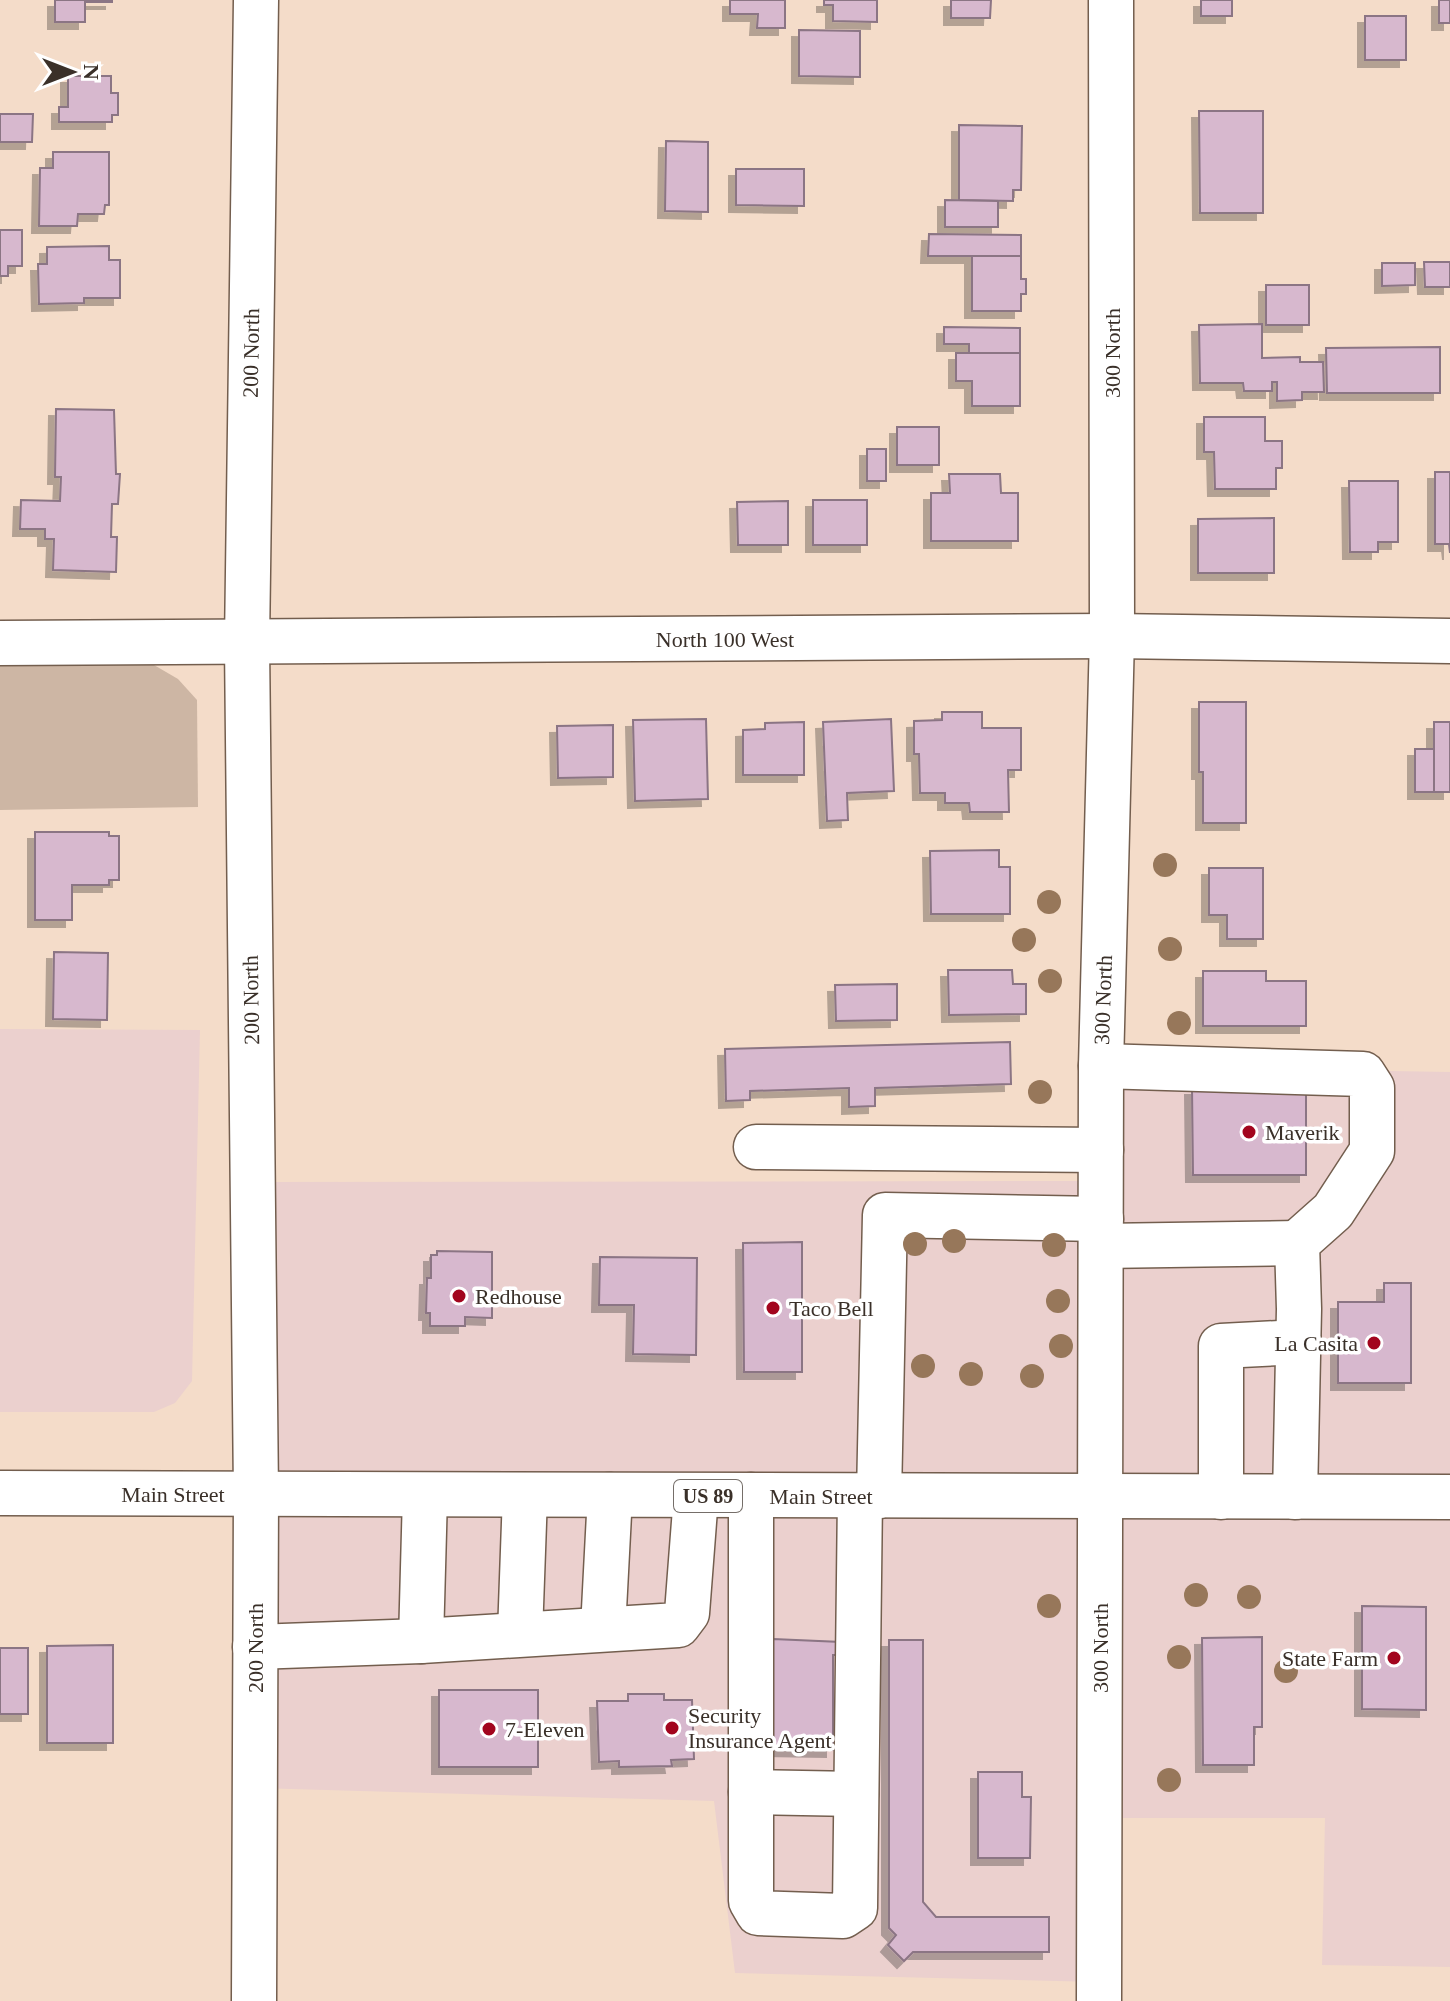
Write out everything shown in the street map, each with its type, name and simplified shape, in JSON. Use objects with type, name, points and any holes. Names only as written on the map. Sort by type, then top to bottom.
[{"type":"street","name":"200 North","points":[[254,2001],[256,1494],[247,643],[256,0]]},
{"type":"street","name":"300 North","points":[[1099,2001],[1101,1066],[1112,636],[1111,0]]},
{"type":"street","name":"North 100 West","points":[[0,643],[1112,636],[1450,641]]},
{"type":"street","points":[[751,1495],[751,1901],[758,1913],[843,1916],[855,1908],[856,1794],[885,1215],[1297,1243],[1333,1211],[1372,1151],[1372,1088],[1363,1074],[1101,1066]]},
{"type":"street","points":[[756,1147],[1101,1150]]},
{"type":"street","points":[[1295,1497],[1299,1342],[1297,1243]]},
{"type":"street","points":[[1221,1497],[1221,1346],[1299,1342]]},
{"type":"street","name":"Main Street","points":[[0,1493],[1450,1497]]},
{"type":"street","points":[[421,1641],[425,1495]]},
{"type":"street","points":[[520,1634],[525,1495]]},
{"type":"street","points":[[603,1629],[610,1495]]},
{"type":"street","points":[[255,1647],[421,1641],[678,1625],[687,1613],[696,1496]]},
{"type":"street","points":[[751,1792],[856,1794]]},
{"type":"shaded area","points":[[154,665],[178,679],[197,700],[198,807],[0,810],[0,666]]},
{"type":"shaded area","points":[[0,1029],[200,1030],[192,1381],[175,1403],[154,1412],[0,1412]]},
{"type":"shaded area","points":[[1101,1066],[1450,1072],[1450,1967],[1322,1965],[1325,1818],[1100,1818],[1099,1982],[735,1973],[714,1801],[255,1788],[253,1182],[1100,1181]]},
{"type":"building","points":[[55,0],[112,2],[85,2],[85,22],[55,22]]},
{"type":"building","points":[[730,0],[785,0],[785,28],[757,28],[758,14],[730,14]]},
{"type":"building","points":[[824,0],[877,0],[877,22],[833,21],[833,5],[824,5]]},
{"type":"building","points":[[951,0],[991,0],[990,18],[951,18]]},
{"type":"building","points":[[1201,0],[1232,0],[1232,16],[1201,16]]},
{"type":"building","points":[[1439,0],[1450,0],[1450,23],[1439,23]]},
{"type":"building","points":[[1365,16],[1406,16],[1406,60],[1365,60]]},
{"type":"building","points":[[799,30],[860,31],[860,77],[799,76]]},
{"type":"building","points":[[68,76],[111,76],[111,93],[118,93],[118,115],[112,115],[112,122],[59,122],[59,107],[68,107]]},
{"type":"building","points":[[1199,111],[1263,111],[1263,213],[1200,213]]},
{"type":"building","points":[[0,114],[33,114],[32,142],[0,142]]},
{"type":"building","points":[[959,125],[1022,126],[1021,190],[1013,190],[1013,201],[959,200]]},
{"type":"building","points":[[666,141],[708,142],[708,212],[665,211]]},
{"type":"building","points":[[53,152],[109,152],[109,205],[105,205],[104,214],[78,214],[77,226],[39,226],[40,168],[53,168]]},
{"type":"building","points":[[736,169],[804,169],[804,206],[736,205]]},
{"type":"building","points":[[945,200],[998,201],[998,227],[945,227]]},
{"type":"building","points":[[0,230],[22,230],[22,266],[8,266],[8,276],[0,276]]},
{"type":"building","points":[[929,234],[1021,235],[1021,256],[928,256]]},
{"type":"building","points":[[109,246],[109,260],[120,260],[120,298],[84,298],[84,303],[39,304],[38,264],[47,264],[47,247]]},
{"type":"building","points":[[972,256],[1021,256],[1021,279],[1026,279],[1026,294],[1021,294],[1021,311],[972,311]]},
{"type":"building","points":[[1424,262],[1450,262],[1450,287],[1425,287]]},
{"type":"building","points":[[1382,263],[1415,263],[1415,285],[1382,286]]},
{"type":"building","points":[[1266,285],[1309,285],[1309,325],[1266,325]]},
{"type":"building","points":[[1262,324],[1262,358],[1300,357],[1300,362],[1323,362],[1324,392],[1302,392],[1302,400],[1277,401],[1277,382],[1272,382],[1272,391],[1244,391],[1243,383],[1200,383],[1199,325]]},
{"type":"building","points":[[944,327],[1020,328],[1020,353],[969,353],[969,344],[944,344]]},
{"type":"building","points":[[1440,347],[1440,393],[1327,393],[1326,348]]},
{"type":"building","points":[[956,353],[1020,353],[1020,406],[972,406],[972,381],[956,381]]},
{"type":"building","points":[[56,409],[114,410],[116,474],[120,474],[118,504],[112,504],[111,537],[117,537],[116,572],[53,570],[54,539],[45,539],[45,529],[20,529],[21,500],[60,501],[61,477],[55,477]]},
{"type":"building","points":[[1204,417],[1265,417],[1265,441],[1282,441],[1282,468],[1276,468],[1276,489],[1215,489],[1214,452],[1204,452]]},
{"type":"building","points":[[897,427],[939,427],[939,465],[897,465]]},
{"type":"building","points":[[867,449],[886,449],[886,481],[867,481]]},
{"type":"building","points":[[1435,472],[1450,472],[1450,553],[1449,544],[1435,544]]},
{"type":"building","points":[[949,474],[1000,474],[1001,493],[1018,493],[1018,541],[931,541],[931,493],[950,493]]},
{"type":"building","points":[[1349,481],[1398,481],[1398,542],[1378,542],[1378,552],[1350,552]]},
{"type":"building","points":[[813,500],[867,500],[867,545],[813,545]]},
{"type":"building","points":[[788,501],[788,545],[738,545],[737,502]]},
{"type":"building","points":[[1274,518],[1274,573],[1198,573],[1198,519]]},
{"type":"building","points":[[1199,702],[1246,702],[1246,823],[1203,823]]},
{"type":"building","points":[[942,712],[982,712],[982,728],[1021,728],[1021,770],[1008,770],[1009,812],[970,812],[969,803],[945,803],[945,793],[920,793],[919,754],[914,754],[914,721],[942,720]]},
{"type":"building","points":[[706,719],[708,799],[635,801],[633,720]]},
{"type":"building","points":[[891,719],[894,791],[847,793],[848,820],[827,821],[823,722]]},
{"type":"building","points":[[804,722],[804,775],[743,775],[743,730],[765,729],[765,723]]},
{"type":"building","points":[[1434,722],[1450,722],[1450,792],[1434,792]]},
{"type":"building","points":[[613,725],[613,777],[558,778],[557,726]]},
{"type":"building","points":[[1415,749],[1434,749],[1434,792],[1415,792]]},
{"type":"building","points":[[35,832],[109,832],[109,836],[119,836],[119,880],[109,880],[109,885],[72,885],[72,920],[35,920]]},
{"type":"building","points":[[999,850],[999,867],[1010,867],[1010,914],[931,914],[930,851]]},
{"type":"building","points":[[1209,868],[1263,868],[1263,939],[1227,939],[1227,915],[1209,915]]},
{"type":"building","points":[[54,952],[108,953],[107,1020],[53,1019]]},
{"type":"building","points":[[948,970],[1012,970],[1013,984],[1026,984],[1026,1014],[949,1015]]},
{"type":"building","points":[[1203,971],[1266,971],[1266,981],[1306,981],[1306,1026],[1203,1026]]},
{"type":"building","points":[[897,984],[897,1020],[836,1021],[835,985]]},
{"type":"building","points":[[1010,1042],[1011,1084],[875,1088],[875,1106],[849,1107],[849,1088],[750,1091],[750,1100],[726,1101],[725,1049]]},
{"type":"building","name":"Maverik","points":[[1192,1088],[1306,1088],[1306,1175],[1193,1175]]},
{"type":"building","name":"Taco Bell","points":[[802,1242],[802,1372],[744,1372],[743,1243]]},
{"type":"building","name":"Redhouse","points":[[437,1251],[492,1252],[492,1318],[465,1317],[465,1326],[430,1326],[430,1313],[426,1313],[427,1278],[431,1278],[431,1255],[437,1255]]},
{"type":"building","points":[[600,1257],[697,1258],[696,1355],[633,1354],[634,1305],[599,1305]]},
{"type":"building","name":"La Casita","points":[[1384,1283],[1411,1283],[1411,1383],[1338,1383],[1338,1302],[1384,1302]]},
{"type":"building","name":"State Farm","points":[[1362,1606],[1426,1607],[1426,1710],[1362,1709]]},
{"type":"building","points":[[1262,1637],[1262,1727],[1254,1727],[1254,1765],[1203,1765],[1202,1638]]},
{"type":"building","points":[[773,1639],[841,1642],[839,1655],[833,1655],[833,1750],[769,1749]]},
{"type":"building","points":[[889,1640],[923,1640],[923,1902],[936,1917],[1049,1917],[1049,1952],[913,1952],[904,1961],[888,1945],[896,1935],[889,1928]]},
{"type":"building","points":[[113,1645],[113,1743],[47,1743],[47,1646]]},
{"type":"building","points":[[0,1648],[28,1648],[28,1714],[0,1714]]},
{"type":"building","name":"7-Eleven","points":[[439,1690],[538,1690],[538,1767],[439,1767]]},
{"type":"building","points":[[628,1694],[664,1694],[664,1700],[692,1700],[694,1759],[671,1760],[672,1766],[619,1767],[619,1761],[599,1762],[597,1701],[628,1701]]},
{"type":"building","points":[[978,1772],[1022,1772],[1022,1797],[1031,1797],[1030,1858],[978,1858]]},
{"type":"place","name":"Maverik","points":[[1249,1132]]},
{"type":"place","name":"Redhouse","points":[[459,1296]]},
{"type":"place","name":"Taco Bell","points":[[773,1308]]},
{"type":"place","name":"La Casita","points":[[1374,1343]]},
{"type":"place","name":"State Farm","points":[[1394,1658]]},
{"type":"place","name":"Security Insurance Agent","points":[[672,1728]]},
{"type":"place","name":"7-Eleven","points":[[489,1729]]}]
